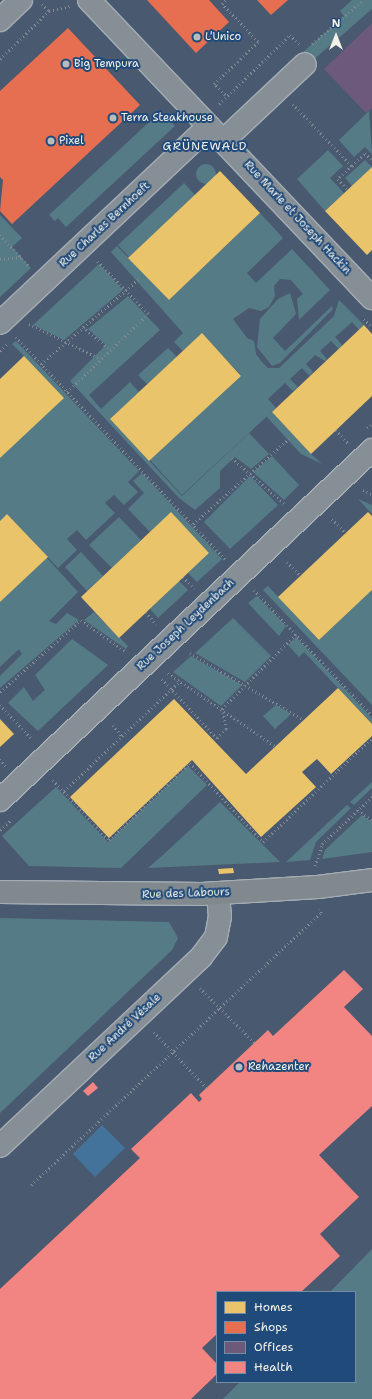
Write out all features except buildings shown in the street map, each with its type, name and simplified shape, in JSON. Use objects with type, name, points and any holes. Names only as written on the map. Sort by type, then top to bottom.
[{"type":"main road","name":"Rue des Labours","points":[[0,892],[218,893],[318,888],[372,880]]},
{"type":"street","points":[[0,20],[21,0]]},
{"type":"street","name":"Rue Marie et Joseph Hackin","points":[[78,5],[216,133],[372,298]]},
{"type":"street","name":"Rue Charles Bernhoeft","points":[[1,323],[216,133],[240,126],[305,64]]},
{"type":"street","name":"Rue Joseph Leydenbach","points":[[0,800],[372,450]]},
{"type":"street","name":"Rue André Vésale","points":[[0,1146],[184,972],[216,937],[220,917],[218,893]]},
{"type":"path","points":[[225,95],[214,84],[258,42],[222,4],[226,0]]},
{"type":"path","points":[[240,126],[218,102],[290,35],[305,50],[363,0]]},
{"type":"path","points":[[0,59],[49,11],[78,5]]},
{"type":"path","points":[[279,89],[352,166]]},
{"type":"path","points":[[348,190],[338,179],[365,153],[372,160]]},
{"type":"path","points":[[0,235],[31,268]]},
{"type":"path","points":[[67,392],[148,314],[96,259],[102,254]]},
{"type":"path","points":[[0,259],[21,257]]},
{"type":"path","points":[[26,272],[36,262]]},
{"type":"path","points":[[41,364],[140,278]]},
{"type":"path","points":[[362,317],[372,327]]},
{"type":"path","points":[[1,323],[193,524],[372,715]]},
{"type":"path","points":[[28,324],[101,359]]},
{"type":"path","points":[[83,327],[110,350]]},
{"type":"path","points":[[336,430],[350,445]]},
{"type":"path","points":[[193,524],[290,438]]},
{"type":"path","points":[[232,458],[250,472],[286,505]]},
{"type":"path","points":[[363,490],[372,494]]},
{"type":"path","points":[[332,519],[346,533]]},
{"type":"path","points":[[287,562],[300,576]]},
{"type":"path","points":[[183,577],[196,590]]},
{"type":"path","points":[[146,612],[158,625]]},
{"type":"path","points":[[0,692],[81,620],[128,653]]},
{"type":"path","points":[[222,709],[296,634]]},
{"type":"path","points":[[190,653],[304,720]]},
{"type":"path","points":[[168,673],[275,746]]},
{"type":"path","points":[[162,679],[217,738],[226,729],[222,709]]},
{"type":"path","points":[[64,792],[180,681]]},
{"type":"path","points":[[0,705],[34,742]]},
{"type":"path","points":[[112,725],[122,736]]},
{"type":"path","points":[[53,780],[109,840],[190,763],[263,842],[372,738]]},
{"type":"path","points":[[0,760],[7,767]]},
{"type":"path","points":[[31,1185],[321,913],[314,864],[322,844],[372,797]]},
{"type":"path","points":[[358,810],[372,820]]},
{"type":"path","points":[[184,972],[254,1043]]},
{"type":"path","points":[[138,1016],[207,1088]]},
{"type":"green space","points":[[352,0],[372,0],[372,9],[311,62],[302,53],[344,16],[340,11]]},
{"type":"green space","points":[[161,111],[175,126],[66,227],[58,218],[55,221],[49,215]]},
{"type":"green space","points":[[369,111],[372,154],[365,147],[354,157],[339,140]]},
{"type":"green space","points":[[328,150],[343,166],[330,178],[344,193],[325,211],[297,179]]},
{"type":"green space","points":[[365,160],[372,167],[352,186],[345,178]]},
{"type":"green space","points":[[206,164],[213,167],[216,174],[213,181],[206,184],[199,181],[196,174],[199,167]]},
{"type":"green space","points":[[184,183],[195,195],[129,257],[118,245]]},
{"type":"green space","points":[[260,213],[283,238],[247,273],[256,283],[292,249],[330,290],[299,320],[297,299],[303,294],[291,280],[280,279],[274,286],[275,296],[269,307],[261,311],[249,308],[233,319],[247,338],[254,341],[256,354],[262,362],[268,368],[279,368],[334,316],[339,300],[364,325],[359,330],[352,322],[335,337],[342,345],[339,349],[331,341],[320,351],[327,359],[325,361],[315,355],[306,364],[313,372],[310,376],[302,368],[290,379],[298,387],[293,391],[285,383],[268,399],[276,408],[182,495],[150,460],[241,375],[202,334],[183,351],[174,342],[183,333],[111,252],[117,246],[169,300]]},
{"type":"green space","points":[[0,215],[22,238],[12,247],[31,268],[0,297]]},
{"type":"green space","points":[[99,264],[123,290],[64,340],[33,325]]},
{"type":"green space","points":[[290,293],[296,314],[273,338],[285,351],[332,306],[333,309],[280,363],[272,366],[257,347],[260,319],[278,299]]},
{"type":"green space","points":[[128,296],[160,330],[89,395],[101,409],[130,382],[139,392],[110,419],[182,496],[249,433],[269,454],[251,469],[235,457],[220,471],[220,488],[195,510],[179,498],[70,381],[106,345],[88,329]]},
{"type":"green space","points":[[16,341],[139,471],[128,482],[138,492],[124,505],[114,495],[105,503],[115,513],[86,540],[77,530],[67,539],[77,550],[58,568],[7,514],[0,521],[0,458],[24,356],[12,344]]},
{"type":"green space","points":[[168,348],[177,357],[147,384],[138,375]]},
{"type":"green space","points":[[272,412],[322,464],[301,454],[266,416]]},
{"type":"green space","points":[[272,456],[299,485],[284,500],[253,472]]},
{"type":"green space","points":[[142,473],[222,559],[197,582],[188,573],[209,553],[171,513],[150,532],[128,509],[144,493],[133,481]]},
{"type":"green space","points":[[250,476],[278,505],[230,549],[204,522]]},
{"type":"green space","points":[[358,499],[372,505],[372,514]]},
{"type":"green space","points":[[119,517],[141,540],[112,568],[89,545]]},
{"type":"green space","points":[[81,552],[103,576],[87,591],[65,567]]},
{"type":"green space","points":[[47,558],[78,592],[49,621],[56,624],[67,613],[79,620],[0,688],[0,676],[22,654],[19,649],[0,667],[0,602]]},
{"type":"green space","points":[[179,581],[188,590],[158,618],[150,609]]},
{"type":"green space","points":[[268,586],[319,640],[372,590],[372,705],[263,590]]},
{"type":"green space","points":[[257,596],[286,626],[279,636],[248,603]]},
{"type":"green space","points":[[94,612],[128,646],[126,649],[84,620]]},
{"type":"green space","points":[[233,618],[271,656],[245,682],[195,653]]},
{"type":"green space","points":[[296,637],[372,718],[372,724],[304,652],[299,657],[288,645]]},
{"type":"green space","points":[[72,639],[108,665],[38,731],[8,703],[24,687],[33,701],[45,690],[35,675]]},
{"type":"green space","points":[[191,656],[242,685],[221,706],[173,672]]},
{"type":"green space","points":[[276,705],[291,714],[275,729],[263,716]]},
{"type":"green space","points":[[188,766],[207,785],[121,868],[29,866],[2,836],[56,787],[108,842]]},
{"type":"green space","points":[[372,782],[372,788],[354,805],[350,802]]},
{"type":"green space","points":[[220,802],[280,862],[148,868],[163,855]]},
{"type":"green space","points":[[347,805],[351,808],[316,842],[310,860],[286,862]]},
{"type":"green space","points":[[362,815],[372,822],[372,852],[322,859],[325,850]]},
{"type":"green space","points":[[0,918],[169,922],[178,938],[172,950],[0,1113]]},
{"type":"green space","points":[[372,1249],[372,1399],[223,1399],[239,1383],[356,1383],[356,1291],[331,1291]]},
{"type":"water","points":[[102,1125],[125,1148],[95,1177],[73,1154]]},
{"type":"place","name":"L'Unico","points":[[197,37]]},
{"type":"place","name":"Big Tempura","points":[[66,64]]},
{"type":"place","name":"Terra Steakhouse","points":[[113,118]]},
{"type":"place","name":"Pixel","points":[[51,141]]},
{"type":"place","name":"Rehazenter","points":[[239,1067]]},
{"type":"district","name":"GRÜNEWALD","points":[[205,147]]}]
